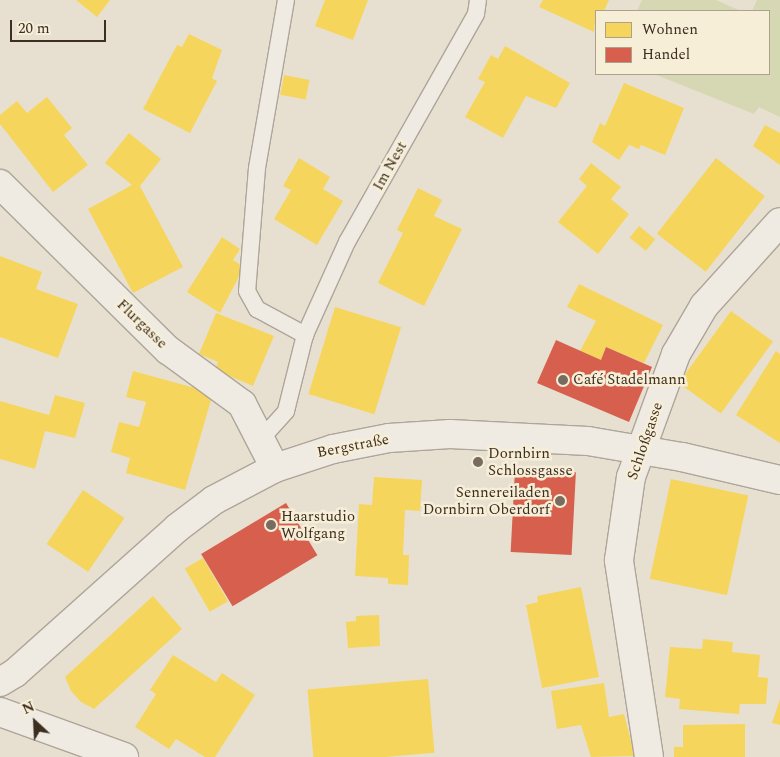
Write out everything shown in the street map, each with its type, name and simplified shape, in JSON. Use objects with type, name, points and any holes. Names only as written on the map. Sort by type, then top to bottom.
[{"type":"street","name":"Flurgasse","points":[[0,184],[168,350],[242,404],[262,438],[275,468]]},
{"type":"street","name":"Schloßgasse","points":[[649,757],[619,560],[631,477],[643,449],[676,354],[704,306],[780,222]]},
{"type":"street","name":"Bergstraße","points":[[0,682],[15,673],[177,528],[214,500],[275,468],[300,458],[389,438],[450,434],[588,441],[643,449],[780,480]]},
{"type":"street","points":[[0,712],[124,757]]},
{"type":"lane","points":[[286,0],[258,168],[247,291],[257,310],[305,336]]},
{"type":"lane","name":"Im Nest","points":[[262,438],[286,411],[305,336],[347,242],[476,14],[478,0]]},
{"type":"green space","points":[[642,0],[716,0],[739,10],[637,10]]},
{"type":"green space","points":[[757,0],[780,0],[780,117],[759,107],[754,114],[656,75],[770,75],[770,10],[752,10]]},
{"type":"building: Wohnen","points":[[76,0],[110,0],[97,17]]},
{"type":"building: Wohnen","points":[[325,0],[368,0],[353,40],[315,26]]},
{"type":"building: Wohnen","points":[[543,0],[609,0],[604,10],[595,10],[594,32],[539,7]]},
{"type":"building: Wohnen","points":[[189,34],[222,50],[212,78],[217,81],[190,133],[143,109],[177,45],[182,47]]},
{"type":"building: Wohnen","points":[[505,46],[570,83],[556,108],[526,96],[503,138],[465,117],[485,82],[478,79],[491,55],[498,59]]},
{"type":"building: Wohnen","points":[[284,75],[310,80],[306,100],[280,95]]},
{"type":"building: Wohnen","points":[[624,83],[684,108],[665,155],[641,145],[639,149],[629,145],[619,160],[592,142],[600,123],[605,126]]},
{"type":"building: Wohnen","points":[[47,97],[72,128],[64,135],[88,165],[53,192],[0,124],[0,115],[17,101],[27,113]]},
{"type":"building: Wohnen","points":[[765,125],[780,133],[780,165],[753,146]]},
{"type":"building: Wohnen","points":[[129,133],[161,159],[140,186],[183,267],[133,293],[88,209],[132,185],[105,163]]},
{"type":"building: Wohnen","points":[[299,158],[330,177],[323,189],[343,201],[317,245],[274,219],[291,190],[283,186]]},
{"type":"building: Wohnen","points":[[716,158],[765,196],[706,272],[657,234]]},
{"type":"building: Wohnen","points":[[591,163],[621,187],[611,199],[629,214],[598,254],[558,222],[587,186],[579,179]]},
{"type":"building: Wohnen","points":[[418,188],[442,200],[434,216],[462,229],[424,306],[378,283],[403,233],[397,230]]},
{"type":"building: Wohnen","points":[[639,226],[655,239],[646,251],[630,238]]},
{"type":"building: Wohnen","points":[[222,237],[240,249],[233,260],[244,267],[220,313],[187,292]]},
{"type":"building: Wohnen","points":[[0,256],[42,272],[36,289],[78,304],[58,358],[0,337]]},
{"type":"building: Wohnen","points":[[579,284],[663,325],[644,363],[606,347],[601,360],[580,351],[596,321],[567,307]]},
{"type":"building: Wohnen","points":[[335,307],[401,327],[374,414],[308,394]]},
{"type":"building: Wohnen","points":[[731,311],[773,342],[721,414],[679,383]]},
{"type":"building: Wohnen","points":[[216,313],[274,336],[253,386],[215,370],[218,362],[199,354]]},
{"type":"building: Wohnen","points":[[776,351],[780,354],[780,443],[736,415]]},
{"type":"building: Wohnen","points":[[133,371],[213,393],[185,490],[126,473],[130,458],[111,452],[119,422],[139,427],[146,402],[126,397]]},
{"type":"building: Wohnen","points":[[55,395],[85,403],[75,438],[45,431],[35,469],[0,459],[0,401],[49,415]]},
{"type":"building: Wohnen","points":[[374,477],[422,480],[420,511],[405,510],[403,555],[409,555],[408,585],[388,584],[388,578],[355,576],[359,504],[372,505]]},
{"type":"building: Wohnen","points":[[671,479],[748,495],[727,595],[650,579]]},
{"type":"building: Wohnen","points":[[83,490],[124,518],[88,572],[47,544]]},
{"type":"building: Wohnen","points":[[203,558],[228,601],[210,612],[185,568]]},
{"type":"building: Wohnen","points":[[581,587],[599,677],[542,688],[526,605],[538,602],[537,596]]},
{"type":"building: Wohnen","points":[[153,596],[182,629],[94,709],[81,702],[71,691],[65,677]]},
{"type":"building: Wohnen","points":[[379,615],[380,646],[348,648],[346,622],[356,621],[356,616]]},
{"type":"building: Wohnen","points":[[703,639],[733,642],[732,652],[760,655],[758,677],[768,678],[766,704],[740,704],[739,714],[679,709],[680,699],[665,697],[670,647],[702,649]]},
{"type":"building: Wohnen","points":[[173,655],[216,682],[222,673],[255,695],[215,757],[205,757],[176,739],[169,749],[135,727],[156,694],[150,690]]},
{"type":"building: Wohnen","points":[[428,679],[434,753],[386,757],[313,757],[307,690]]},
{"type":"building: Wohnen","points":[[604,683],[609,717],[624,714],[635,756],[591,757],[581,725],[557,729],[551,691]]},
{"type":"building: Wohnen","points":[[780,699],[780,725],[772,723]]},
{"type":"building: Wohnen","points":[[745,724],[745,757],[674,757],[674,747],[683,747],[683,725]]},
{"type":"building: Handel","points":[[556,340],[601,360],[606,347],[652,367],[629,422],[537,383]]},
{"type":"building: Handel","points":[[515,469],[576,472],[572,555],[511,552]]},
{"type":"building: Handel","points":[[286,503],[317,555],[233,606],[201,554]]},
{"type":"place","name":"Café Stadelmann","points":[[563,380]]},
{"type":"place","name":"Dornbirn Schlossgasse","points":[[478,462]]},
{"type":"place","name":"Sennereiladen Dornbirn Oberdorf","points":[[560,501]]},
{"type":"place","name":"Haarstudio Wolfgang","points":[[271,525]]}]
